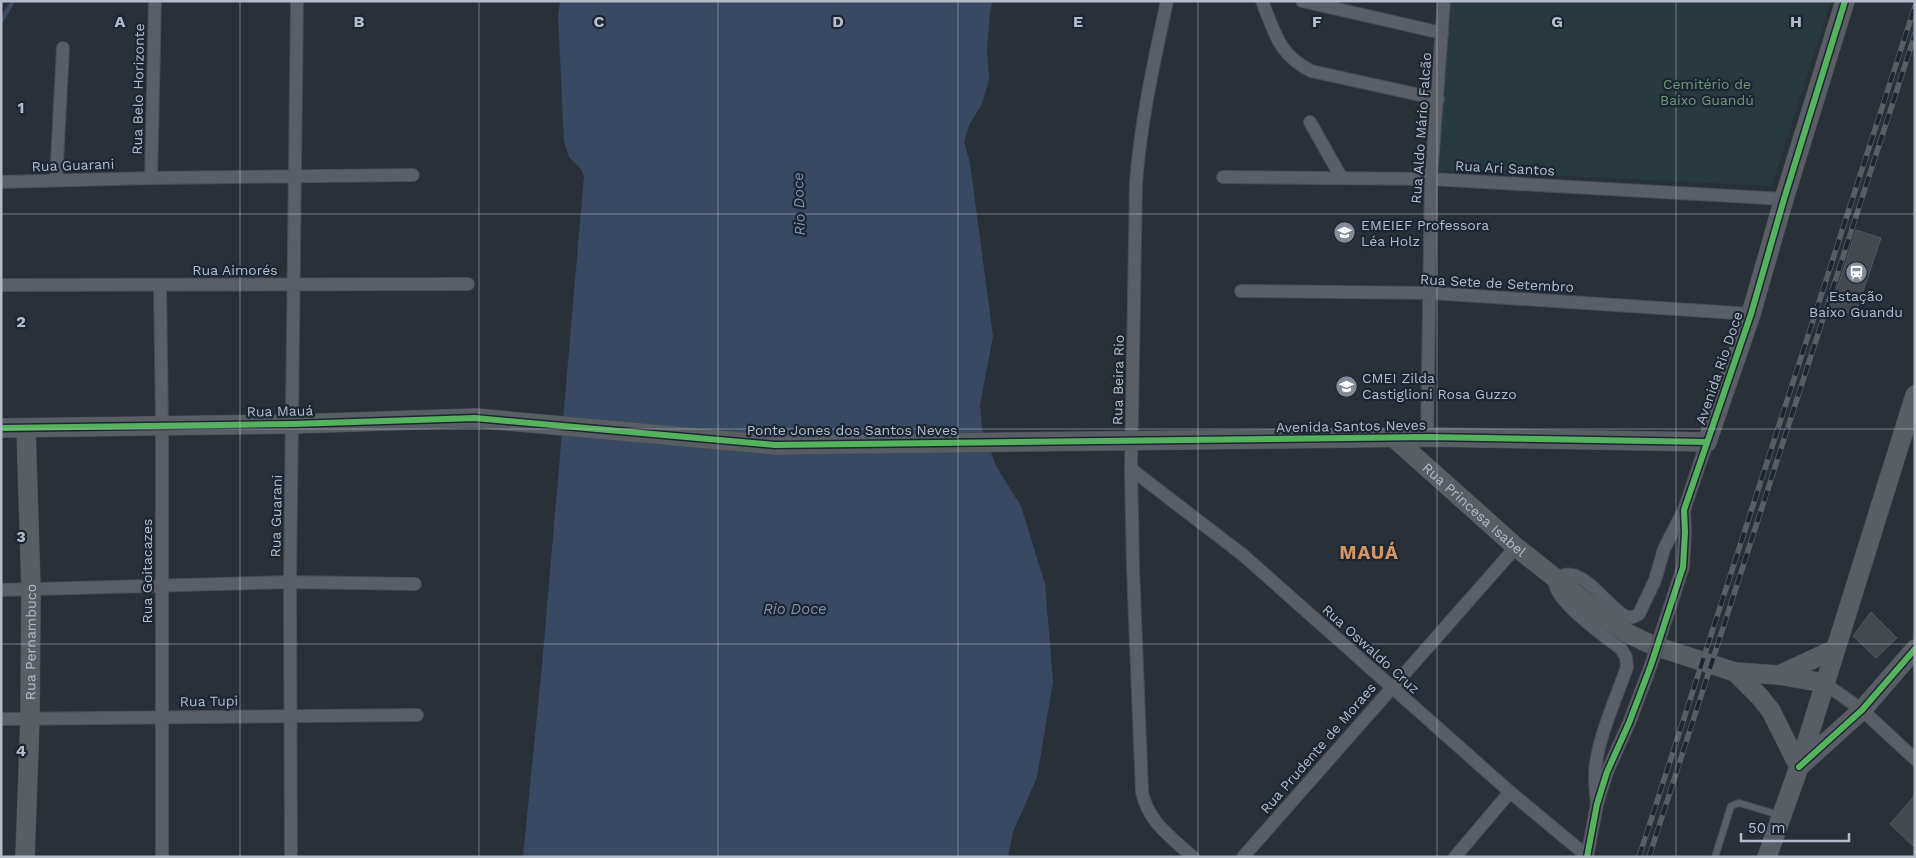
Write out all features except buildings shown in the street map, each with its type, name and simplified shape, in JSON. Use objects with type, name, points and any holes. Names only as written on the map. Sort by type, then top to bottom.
[{"type":"street","name":"Rua Belo Horizonte","points":[[151,178],[155,1]]},
{"type":"street","name":"Rua Guarani","points":[[291,857],[290,582],[297,1]]},
{"type":"street","name":"Rua Beira Rio","points":[[1167,1],[1146,98],[1136,182],[1131,469],[1133,577],[1142,792],[1149,813],[1158,826],[1193,857]]},
{"type":"street","points":[[1262,1],[1278,42],[1296,64],[1311,71],[1438,99]]},
{"type":"street","points":[[1302,1],[1442,33]]},
{"type":"street","name":"Rua Aldo Mário Falcão","points":[[1427,437],[1431,179],[1444,1]]},
{"type":"street","name":"Avenida Rio Doce","points":[[1587,856],[1597,804],[1607,772],[1629,723],[1651,664],[1683,567],[1684,510],[1751,314],[1845,1]]},
{"type":"street","points":[[56,180],[63,48]]},
{"type":"street","points":[[1310,122],[1341,177]]},
{"type":"street","name":"Rua Guarani","points":[[1,182],[413,175]]},
{"type":"street","name":"Rua Ari Santos","points":[[1223,177],[1431,179],[1784,199]]},
{"type":"street","name":"Rua Aimorés","points":[[1,286],[468,284]]},
{"type":"street","name":"Rua Goitacazes","points":[[160,285],[163,587],[162,857]]},
{"type":"street","name":"Rua Sete de Setembro","points":[[1240,291],[1430,293],[1751,314]]},
{"type":"street","points":[[1767,857],[1799,767],[1915,395]]},
{"type":"street","name":"Rua Mauá","points":[[1,428],[293,424],[475,418],[558,426]]},
{"type":"street","name":"Ponte Jones dos Santos Neves","points":[[558,426],[775,445],[996,443]]},
{"type":"street","name":"Rua Pernambuco","points":[[24,857],[30,718],[31,589],[26,428]]},
{"type":"street","name":"Avenida Santos Neves","points":[[996,443],[1393,437],[1707,442]]},
{"type":"street","name":"Rua Princesa Isabel","points":[[1393,437],[1516,547],[1598,612],[1636,637],[1652,645],[1735,672]]},
{"type":"street","name":"Rua Oswaldo Cruz","points":[[1131,469],[1243,556],[1510,792],[1587,856]]},
{"type":"street","points":[[1597,804],[1596,764],[1602,740],[1627,667],[1626,657],[1621,649],[1563,602],[1556,591],[1556,580],[1566,574],[1577,576],[1588,583],[1623,614],[1628,617],[1634,617],[1643,608],[1664,549],[1684,510]]},
{"type":"street","name":"Rua Prudente de Moraes","points":[[1243,857],[1516,547]]},
{"type":"street","points":[[1,590],[290,582],[415,584]]},
{"type":"street","points":[[1779,675],[1835,649]]},
{"type":"street","points":[[1799,767],[1862,710],[1915,649]]},
{"type":"street","points":[[1735,672],[1779,675],[1824,683],[1862,710],[1915,759]]},
{"type":"street","points":[[1735,672],[1771,711],[1799,767]]},
{"type":"street","name":"Rua Tupi","points":[[1,719],[417,715]]},
{"type":"street","points":[[1455,857],[1510,792]]},
{"type":"lane","points":[[1715,857],[1731,806],[1735,803],[1781,816]]},
{"type":"green space","name":"Cemitério de Baixo Guandú","points":[[1440,1],[1831,1],[1772,186],[1438,170]]},
{"type":"water","name":"Rio Doce","points":[[560,1],[993,1],[990,11],[987,50],[989,79],[982,104],[969,125],[964,142],[970,163],[993,336],[980,405],[982,429],[996,466],[1021,506],[1045,584],[1053,682],[1037,777],[1013,832],[1008,857],[523,857],[542,665],[584,176],[581,169],[569,157],[564,141],[558,16]]},
{"type":"waterway","points":[[1,21],[13,1]]},
{"type":"railway","points":[[1639,857],[1915,6]]},
{"type":"railway","points":[[1649,857],[1915,34]]},
{"type":"cycle path","points":[[1587,857],[1597,804],[1607,772],[1629,723],[1651,665],[1683,567],[1684,510],[1751,314],[1845,1]]},
{"type":"cycle path","points":[[1,428],[293,424],[475,418],[775,445],[1427,437],[1707,442]]},
{"type":"cycle path","points":[[1799,767],[1862,710],[1915,649]]},
{"type":"place","name":"EMEIEF Professora Léa Holz","points":[[1345,233]]},
{"type":"place","name":"Estação Baixo Guandu","points":[[1856,273]]},
{"type":"place","name":"CMEI Zilda Castiglioni Rosa Guzzo","points":[[1346,386]]},
{"type":"district","name":"MAUÁ","points":[[1369,552]]}]
